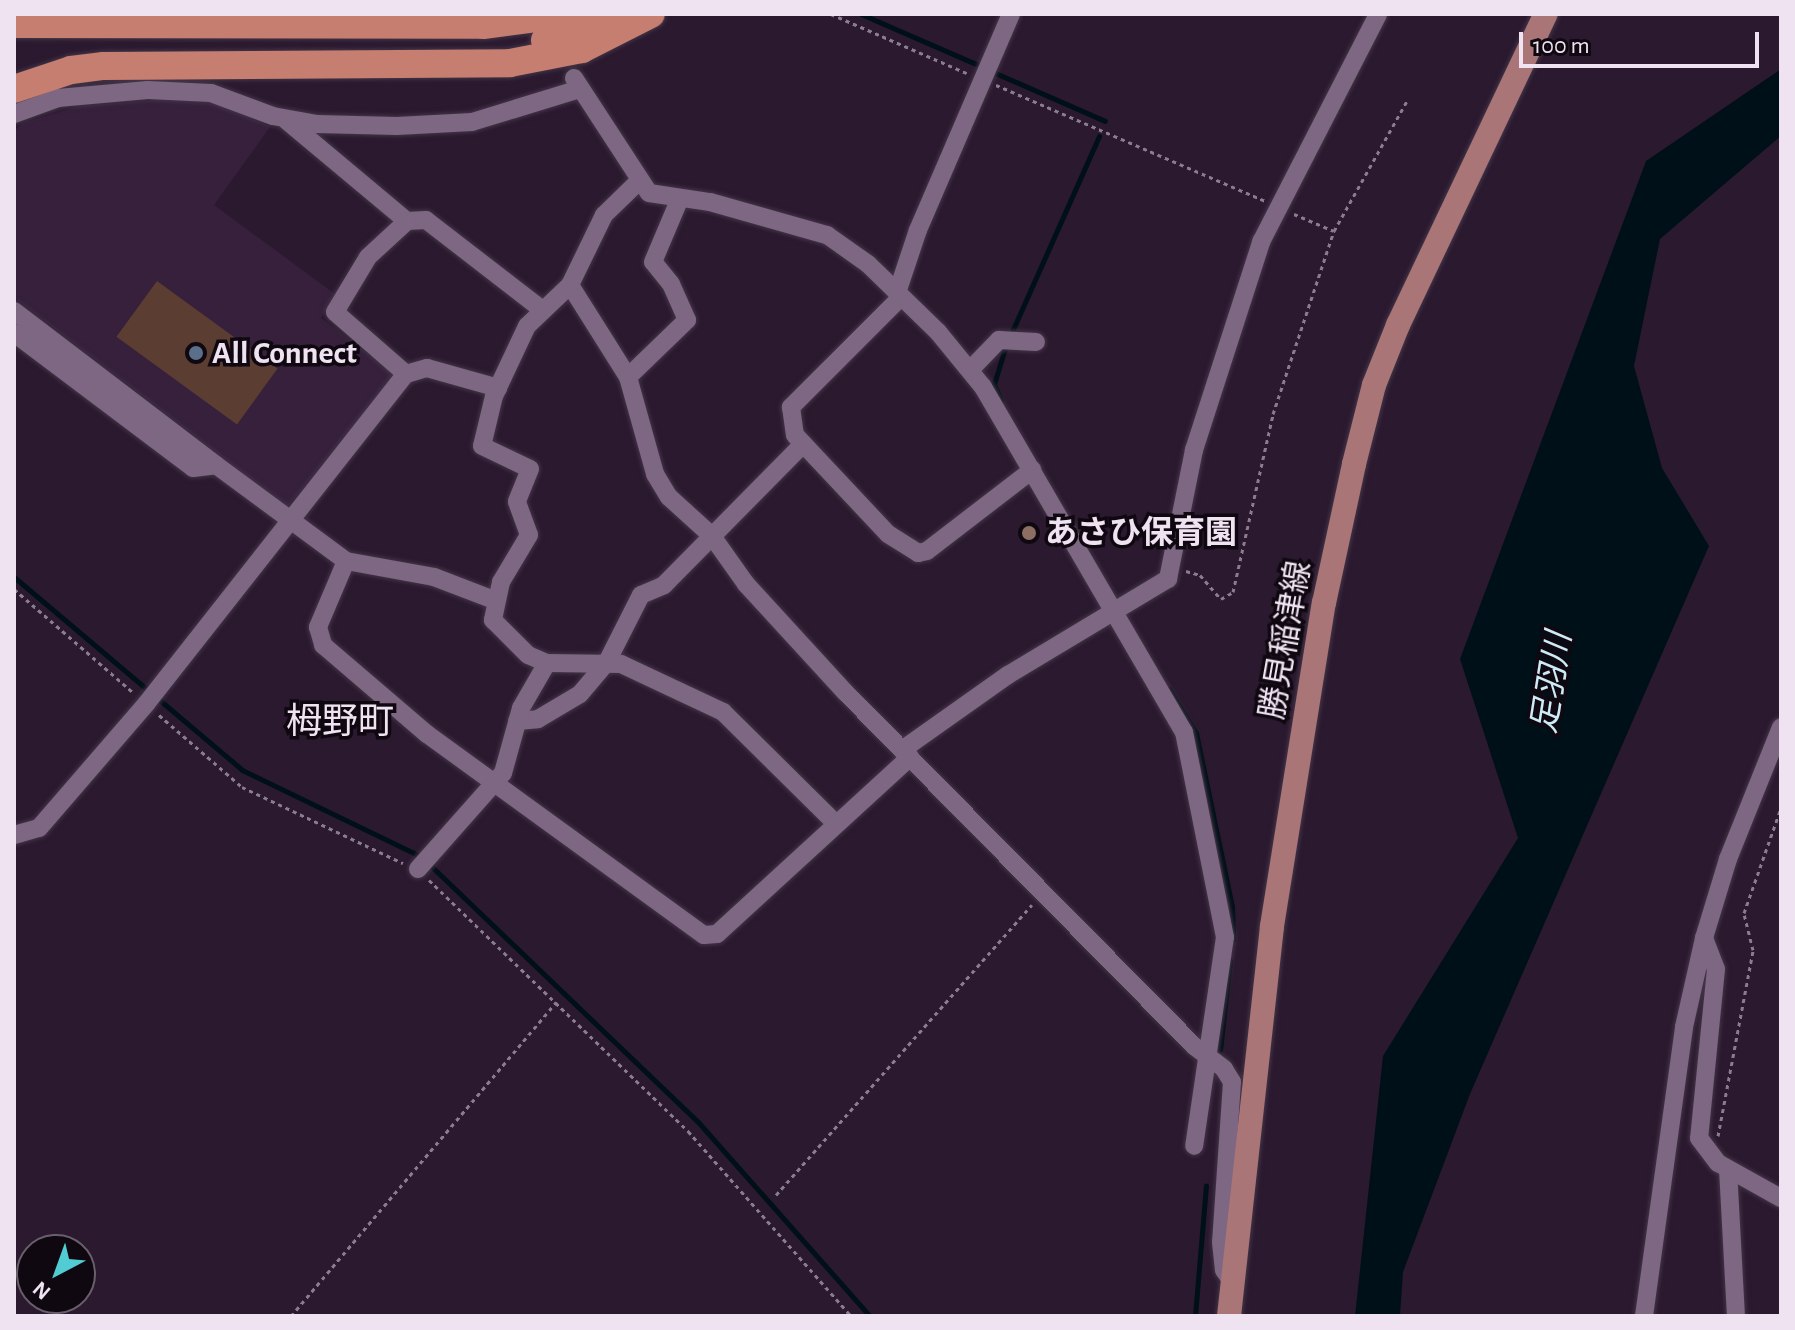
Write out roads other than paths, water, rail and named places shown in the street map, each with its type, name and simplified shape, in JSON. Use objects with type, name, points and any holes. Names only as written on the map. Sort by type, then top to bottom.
[{"type":"highway","points":[[211,14],[291,22]]},
{"type":"highway","points":[[422,25],[496,14]]},
{"type":"highway","points":[[14,24],[291,22],[422,25],[520,22],[568,14]]},
{"type":"highway","points":[[423,65],[526,46],[611,14]]},
{"type":"highway","points":[[14,89],[71,70],[104,66],[423,65],[547,57],[613,37],[651,14]]},
{"type":"highway","points":[[14,43],[158,45],[290,64]]},
{"type":"main road","name":"勝見稲津線","points":[[1229,1316],[1272,926],[1324,603],[1354,464],[1374,385],[1398,325],[1546,14]]},
{"type":"street","points":[[1011,14],[899,295],[791,407],[795,435],[888,534],[918,553],[927,551],[1032,470]]},
{"type":"street","points":[[346,561],[318,627],[323,645],[427,734],[704,935],[717,934],[906,754],[1117,607],[1168,579],[1194,450],[1261,242],[1378,14]]},
{"type":"street","points":[[14,114],[58,98],[148,90],[211,93],[283,118],[333,125],[472,122],[577,83],[649,193],[793,222],[827,235],[899,295],[970,370],[1117,607],[1184,732],[1222,903],[1225,937],[1194,1146]]},
{"type":"street","points":[[283,118],[407,221]]},
{"type":"street","points":[[639,181],[604,215],[570,285],[541,309],[498,388],[482,446],[530,469],[517,502],[529,535],[494,600],[493,620],[504,635],[547,663],[621,664],[723,712],[835,823]]},
{"type":"street","points":[[628,377],[687,320],[671,284],[653,262],[680,198]]},
{"type":"street","points":[[406,374],[335,312],[368,257],[407,221],[426,220],[541,309]]},
{"type":"street","points":[[570,285],[628,377],[655,474],[669,497],[712,536],[746,584],[906,754],[1232,1082],[1221,1242],[1224,1270],[1233,1284]]},
{"type":"street","points":[[14,311],[346,561],[434,577],[494,600]]},
{"type":"street","points":[[14,333],[193,468],[216,465]]},
{"type":"street","points":[[970,370],[1008,341],[1036,342]]},
{"type":"street","points":[[14,835],[39,828],[151,697],[406,374],[427,368],[498,388]]},
{"type":"street","points":[[517,721],[562,707],[580,694],[607,662],[641,595],[664,585],[803,444]]},
{"type":"street","points":[[423,863],[495,782],[517,721],[547,663]]},
{"type":"street","points":[[1644,1316],[1684,1027],[1704,938],[1728,859],[1781,727]]},
{"type":"street","points":[[1704,938],[1716,969],[1699,1138],[1721,1164],[1781,1198]]},
{"type":"street","points":[[1721,1164],[1736,1316]]},
{"type":"water","name":"足羽川","points":[[1781,69],[1781,136],[1660,239],[1634,366],[1662,468],[1709,546],[1470,1094],[1403,1272],[1400,1316],[1355,1316],[1383,1056],[1518,838],[1460,659],[1646,161]]},
{"type":"waterway","points":[[861,14],[976,64]]},
{"type":"waterway","points":[[993,72],[1105,121]]},
{"type":"waterway","points":[[1010,336],[1099,136]]},
{"type":"waterway","points":[[1001,400],[994,384],[1006,345]]},
{"type":"waterway","points":[[14,577],[242,770],[422,857]]},
{"type":"waterway","points":[[1169,689],[1196,733],[1232,907],[1233,939]]},
{"type":"waterway","points":[[429,864],[699,1123],[870,1316]]},
{"type":"waterway","points":[[1220,1050],[1230,961]]},
{"type":"waterway","points":[[1195,1316],[1206,1185]]},
{"type":"place","name":"All Connect","points":[[196,353]]},
{"type":"place","name":"あさひ保育園","points":[[1029,533]]},
{"type":"district","name":"栂野町","points":[[340,723]]}]
